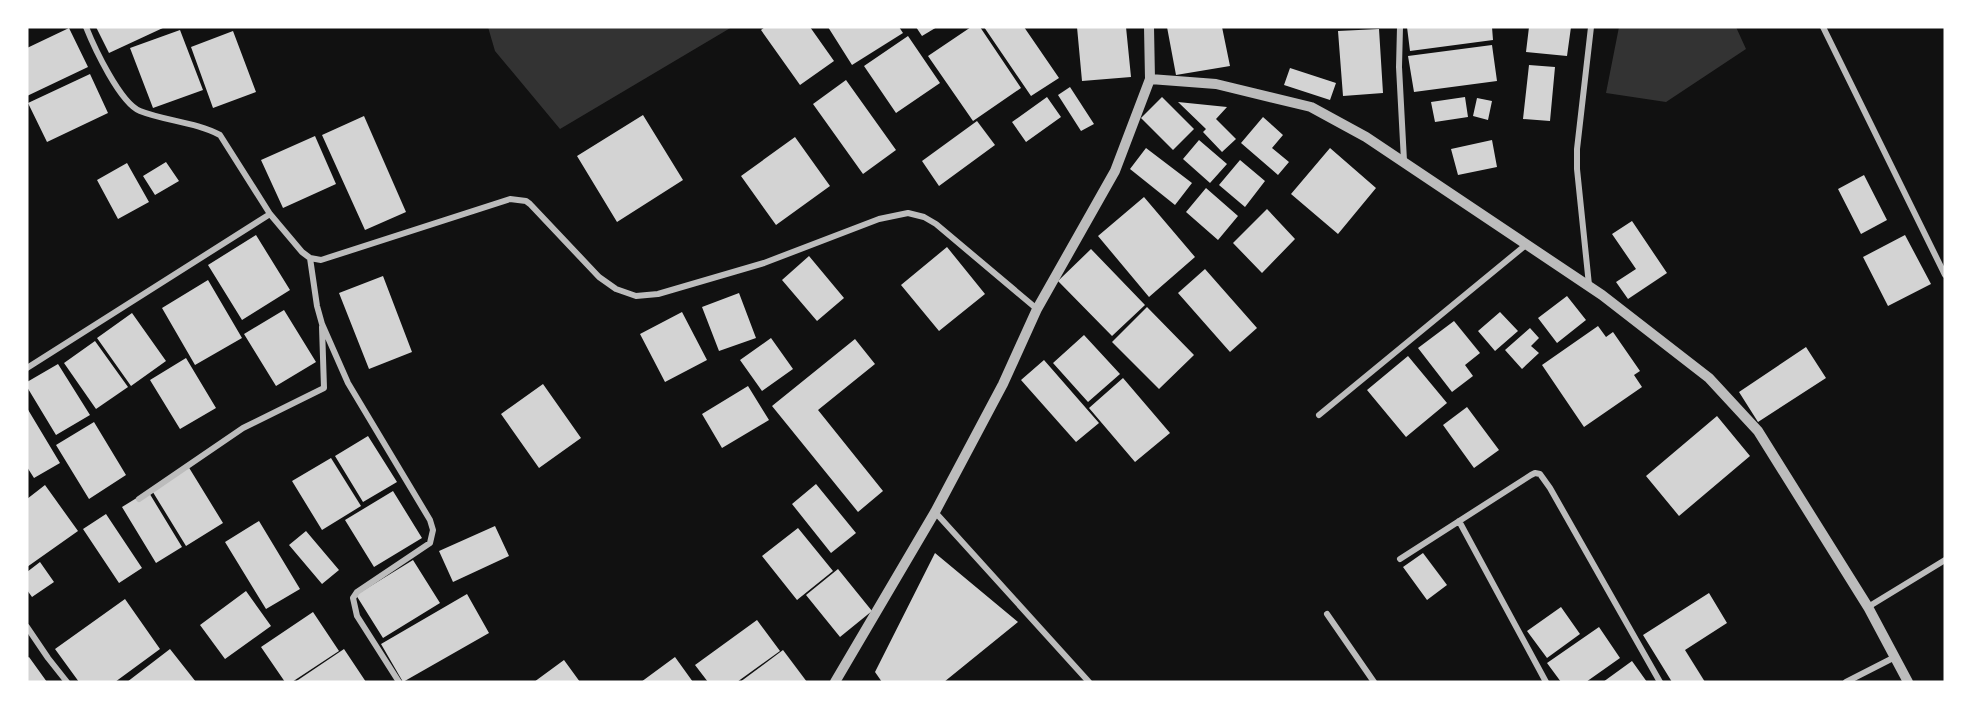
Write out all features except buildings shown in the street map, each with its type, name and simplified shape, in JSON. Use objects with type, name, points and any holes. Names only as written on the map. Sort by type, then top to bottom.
[{"type":"street","points":[[86,27],[97,55],[129,103],[142,112],[220,135],[270,214],[302,252],[310,258],[321,260],[510,199],[526,201],[530,204],[599,277],[616,289],[636,296],[658,294],[764,263],[879,219],[908,213],[924,217],[936,224],[1037,309]]},
{"type":"street","points":[[835,682],[935,512],[1003,384],[1037,309],[1115,171],[1150,79],[1149,27]]},
{"type":"street","points":[[1400,27],[1399,67],[1404,161]]},
{"type":"street","points":[[1589,285],[1577,149],[1591,27]]},
{"type":"street","points":[[1823,27],[1945,275]]},
{"type":"street","points":[[1150,79],[1216,84],[1311,108],[1366,137],[1589,285],[1709,378],[1758,431],[1868,608],[1908,682]]},
{"type":"street","points":[[27,368],[270,214]]},
{"type":"street","points":[[1319,415],[1527,244]]},
{"type":"street","points":[[310,258],[322,324],[348,383],[430,520],[433,530],[430,543],[357,592],[353,598],[357,616],[399,682]]},
{"type":"street","points":[[139,499],[243,428],[324,388],[322,324]]},
{"type":"street","points":[[1400,559],[1530,475],[1540,474],[1660,682]]},
{"type":"street","points":[[935,512],[1089,682]]},
{"type":"street","points":[[1459,520],[1545,682]]},
{"type":"street","points":[[1868,608],[1945,560]]},
{"type":"street","points":[[1327,614],[1374,682]]},
{"type":"street","points":[[27,627],[67,682]]},
{"type":"street","points":[[1846,682],[1895,657]]},
{"type":"shaded area","points":[[488,27],[732,27],[560,129],[495,51]]},
{"type":"shaded area","points":[[1619,27],[1736,27],[1746,49],[1666,102],[1606,93]]}]
